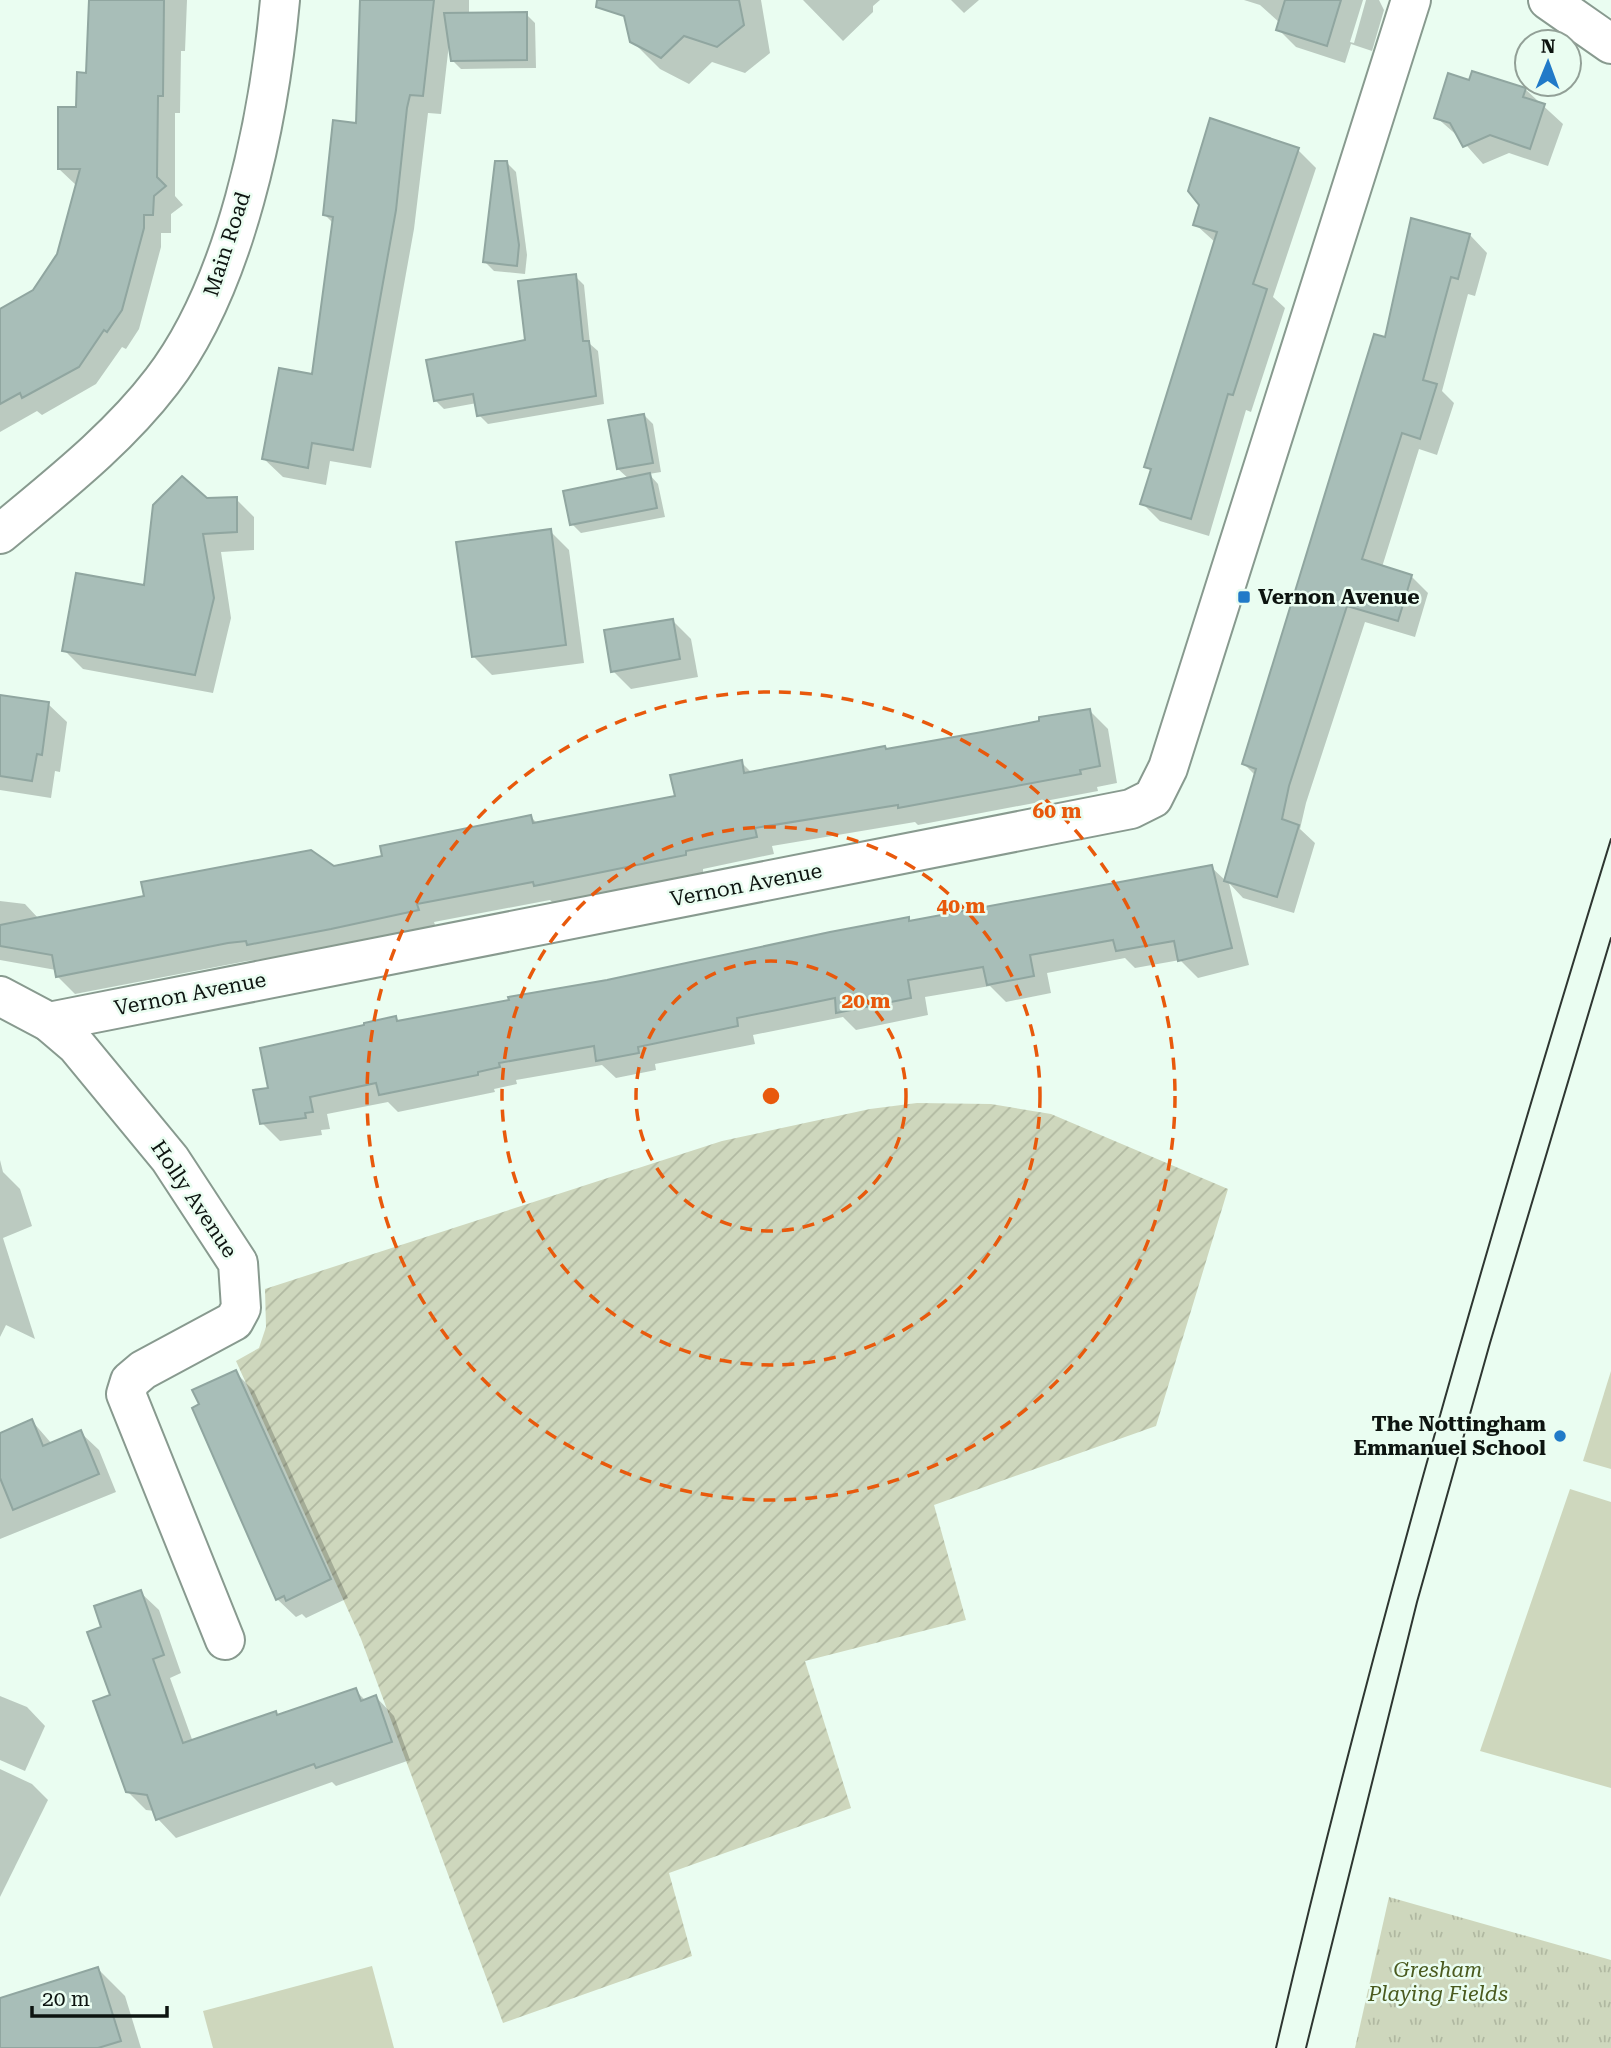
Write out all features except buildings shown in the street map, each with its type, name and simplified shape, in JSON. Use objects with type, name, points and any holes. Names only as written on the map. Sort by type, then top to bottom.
[{"type":"street","name":"Main Road","points":[[0,534],[83,464],[161,383],[193,336],[220,280],[239,216],[259,132],[280,0]]},
{"type":"street","name":"Vernon Avenue","points":[[49,1022],[1131,809],[1153,798],[1168,768],[1411,0]]},
{"type":"street","points":[[1548,0],[1599,35]]},
{"type":"street","name":"Holly Avenue","points":[[0,996],[49,1022],[76,1045],[170,1159],[238,1263],[241,1308],[234,1321],[143,1370],[130,1381],[126,1394],[225,1640]]},
{"type":"green space","points":[[917,1103],[991,1104],[1051,1114],[1228,1189],[1156,1426],[934,1505],[966,1620],[805,1661],[851,1808],[669,1873],[692,1956],[503,2023],[361,1639],[236,1361],[259,1348],[266,1327],[265,1289],[722,1141],[870,1109]]},
{"type":"green space","points":[[1611,1371],[1611,1469],[1583,1461]]},
{"type":"green space","points":[[1570,1489],[1611,1502],[1611,1788],[1480,1751]]},
{"type":"green space","name":"Gresham Playing Fields","points":[[1389,1897],[1611,1960],[1611,2048],[1355,2048]]},
{"type":"green space","points":[[372,1966],[394,2048],[213,2048],[203,2011]]},
{"type":"tram line","points":[[1276,2048],[1391,1592],[1520,1139],[1611,839]]},
{"type":"tram line","points":[[1306,2048],[1417,1602],[1490,1343],[1611,938]]},
{"type":"place","name":"Vernon Avenue","points":[[1244,597]]},
{"type":"place","name":"The Nottingham Emmanuel School","points":[[1560,1436]]}]
